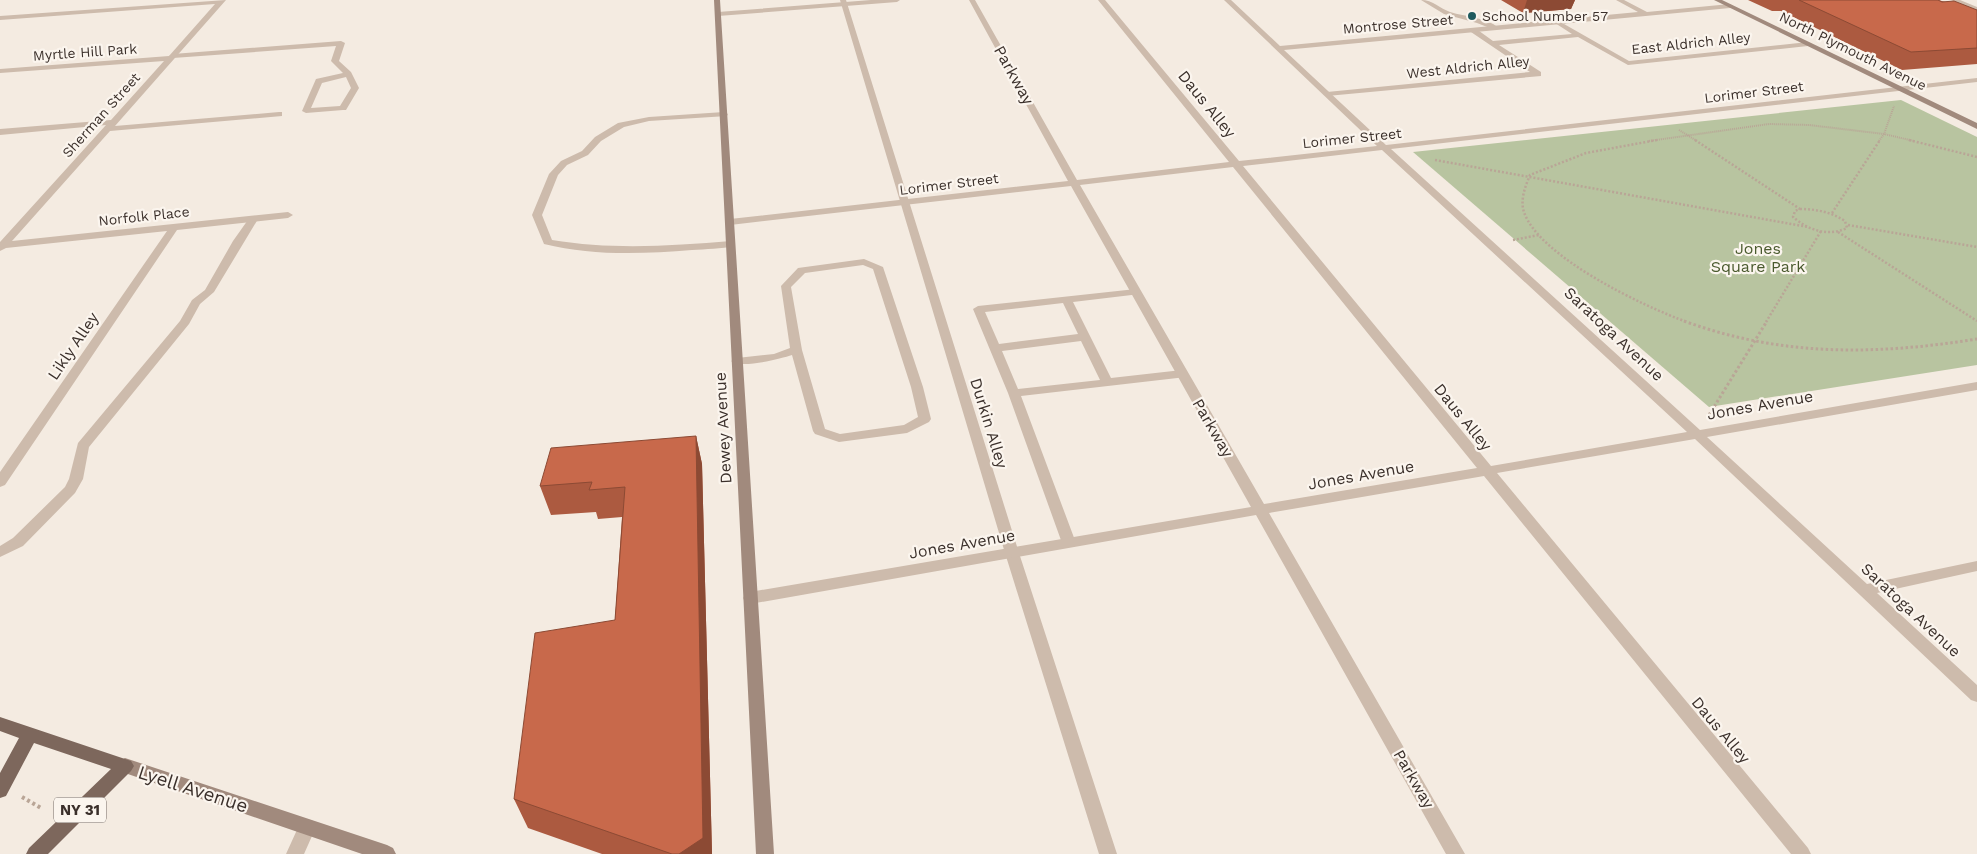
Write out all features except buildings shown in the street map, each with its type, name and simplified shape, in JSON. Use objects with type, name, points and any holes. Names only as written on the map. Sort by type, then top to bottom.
[{"type":"main road","name":"Lyell Avenue","points":[[0,724],[125,766]]},
{"type":"main road","points":[[0,790],[30,734]]},
{"type":"main road","name":"NY 31","points":[[35,854],[125,766]]},
{"type":"street","name":"Dewey Avenue","points":[[717,0],[765,854]]},
{"type":"street","points":[[718,14],[844,2],[897,0]]},
{"type":"street","name":"Parkway","points":[[972,0],[1182,374],[1456,854]]},
{"type":"street","name":"Daus Alley","points":[[1101,0],[1802,854]]},
{"type":"street","name":"Saratoga Avenue","points":[[1227,0],[1384,148],[1697,434],[1977,695]]},
{"type":"street","points":[[1424,0],[1446,13],[1479,21],[1495,28]]},
{"type":"street","points":[[1619,0],[1646,14]]},
{"type":"street","name":"North Plymouth Avenue","points":[[1717,0],[1977,126]]},
{"type":"street","points":[[1954,0],[1977,9]]},
{"type":"street","points":[[0,18],[222,1]]},
{"type":"street","name":"Sherman Street","points":[[1,246],[222,1]]},
{"type":"street","name":"Durkin Alley","points":[[844,2],[1012,553],[1108,854]]},
{"type":"street","name":"Montrose Street","points":[[1278,48],[1730,6]]},
{"type":"street","name":"East Aldrich Alley","points":[[1557,22],[1628,63],[1808,44]]},
{"type":"street","name":"West Aldrich Alley","points":[[1327,94],[1538,74],[1472,30]]},
{"type":"street","points":[[1492,43],[1580,35]]},
{"type":"street","name":"Myrtle Hill Park","points":[[0,71],[341,43],[335,61],[348,74]]},
{"type":"street","points":[[348,74],[355,88],[344,108],[306,111],[319,80],[348,74]]},
{"type":"street","name":"Lorimer Street","points":[[730,222],[1977,80]]},
{"type":"street","points":[[106,129],[279,114]]},
{"type":"street","points":[[724,114],[649,119],[621,125],[598,139],[585,153],[564,163],[554,174],[537,215],[548,242],[572,247],[659,251],[731,244]]},
{"type":"street","points":[[0,132],[114,122]]},
{"type":"street","name":"Norfolk Place","points":[[1,246],[288,215]]},
{"type":"street","points":[[0,552],[18,542],[70,490],[76,479],[83,446],[185,322],[196,302],[209,292],[252,219]]},
{"type":"street","name":"Likly Alley","points":[[0,482],[174,227]]},
{"type":"street","points":[[864,262],[878,267],[917,387],[925,419],[906,429],[838,438],[819,431],[796,350],[786,286],[802,270],[864,262]]},
{"type":"street","points":[[1069,543],[1014,393],[978,309],[1136,292]]},
{"type":"street","points":[[1066,299],[1107,382]]},
{"type":"street","points":[[995,348],[1084,337]]},
{"type":"street","points":[[737,361],[775,357],[796,350]]},
{"type":"street","points":[[1014,393],[1182,374]]},
{"type":"street","name":"Jones Avenue","points":[[750,598],[1977,386]]},
{"type":"street","points":[[1865,590],[1977,566]]},
{"type":"street","name":"Lyell Avenue","points":[[125,766],[387,854]]},
{"type":"street","points":[[295,854],[307,827]]},
{"type":"path","points":[[1832,214],[1884,134],[1900,89]]},
{"type":"path","points":[[1657,117],[1800,209]]},
{"type":"path","points":[[1977,157],[1884,134],[1809,125],[1769,124],[1631,144],[1586,153],[1530,176],[1523,193],[1524,212],[1539,235],[1569,262],[1616,291],[1686,323],[1754,343],[1800,349],[1860,351],[1931,347],[1977,339]]},
{"type":"path","points":[[1432,160],[1530,176],[1808,227],[1821,231],[1838,232],[1847,228],[1848,225]]},
{"type":"path","points":[[1808,227],[1793,217],[1795,211],[1815,209],[1832,214],[1845,221],[1848,225],[1977,247]]},
{"type":"path","points":[[1697,434],[1821,231]]},
{"type":"path","points":[[1838,232],[1977,321]]},
{"type":"path","points":[[21,797],[41,808]]},
{"type":"green space","name":"Jones Square Park","points":[[1901,100],[1977,137],[1977,365],[1709,407],[1413,152]]},
{"type":"place","name":"School Number 57","points":[[1472,16]]}]
